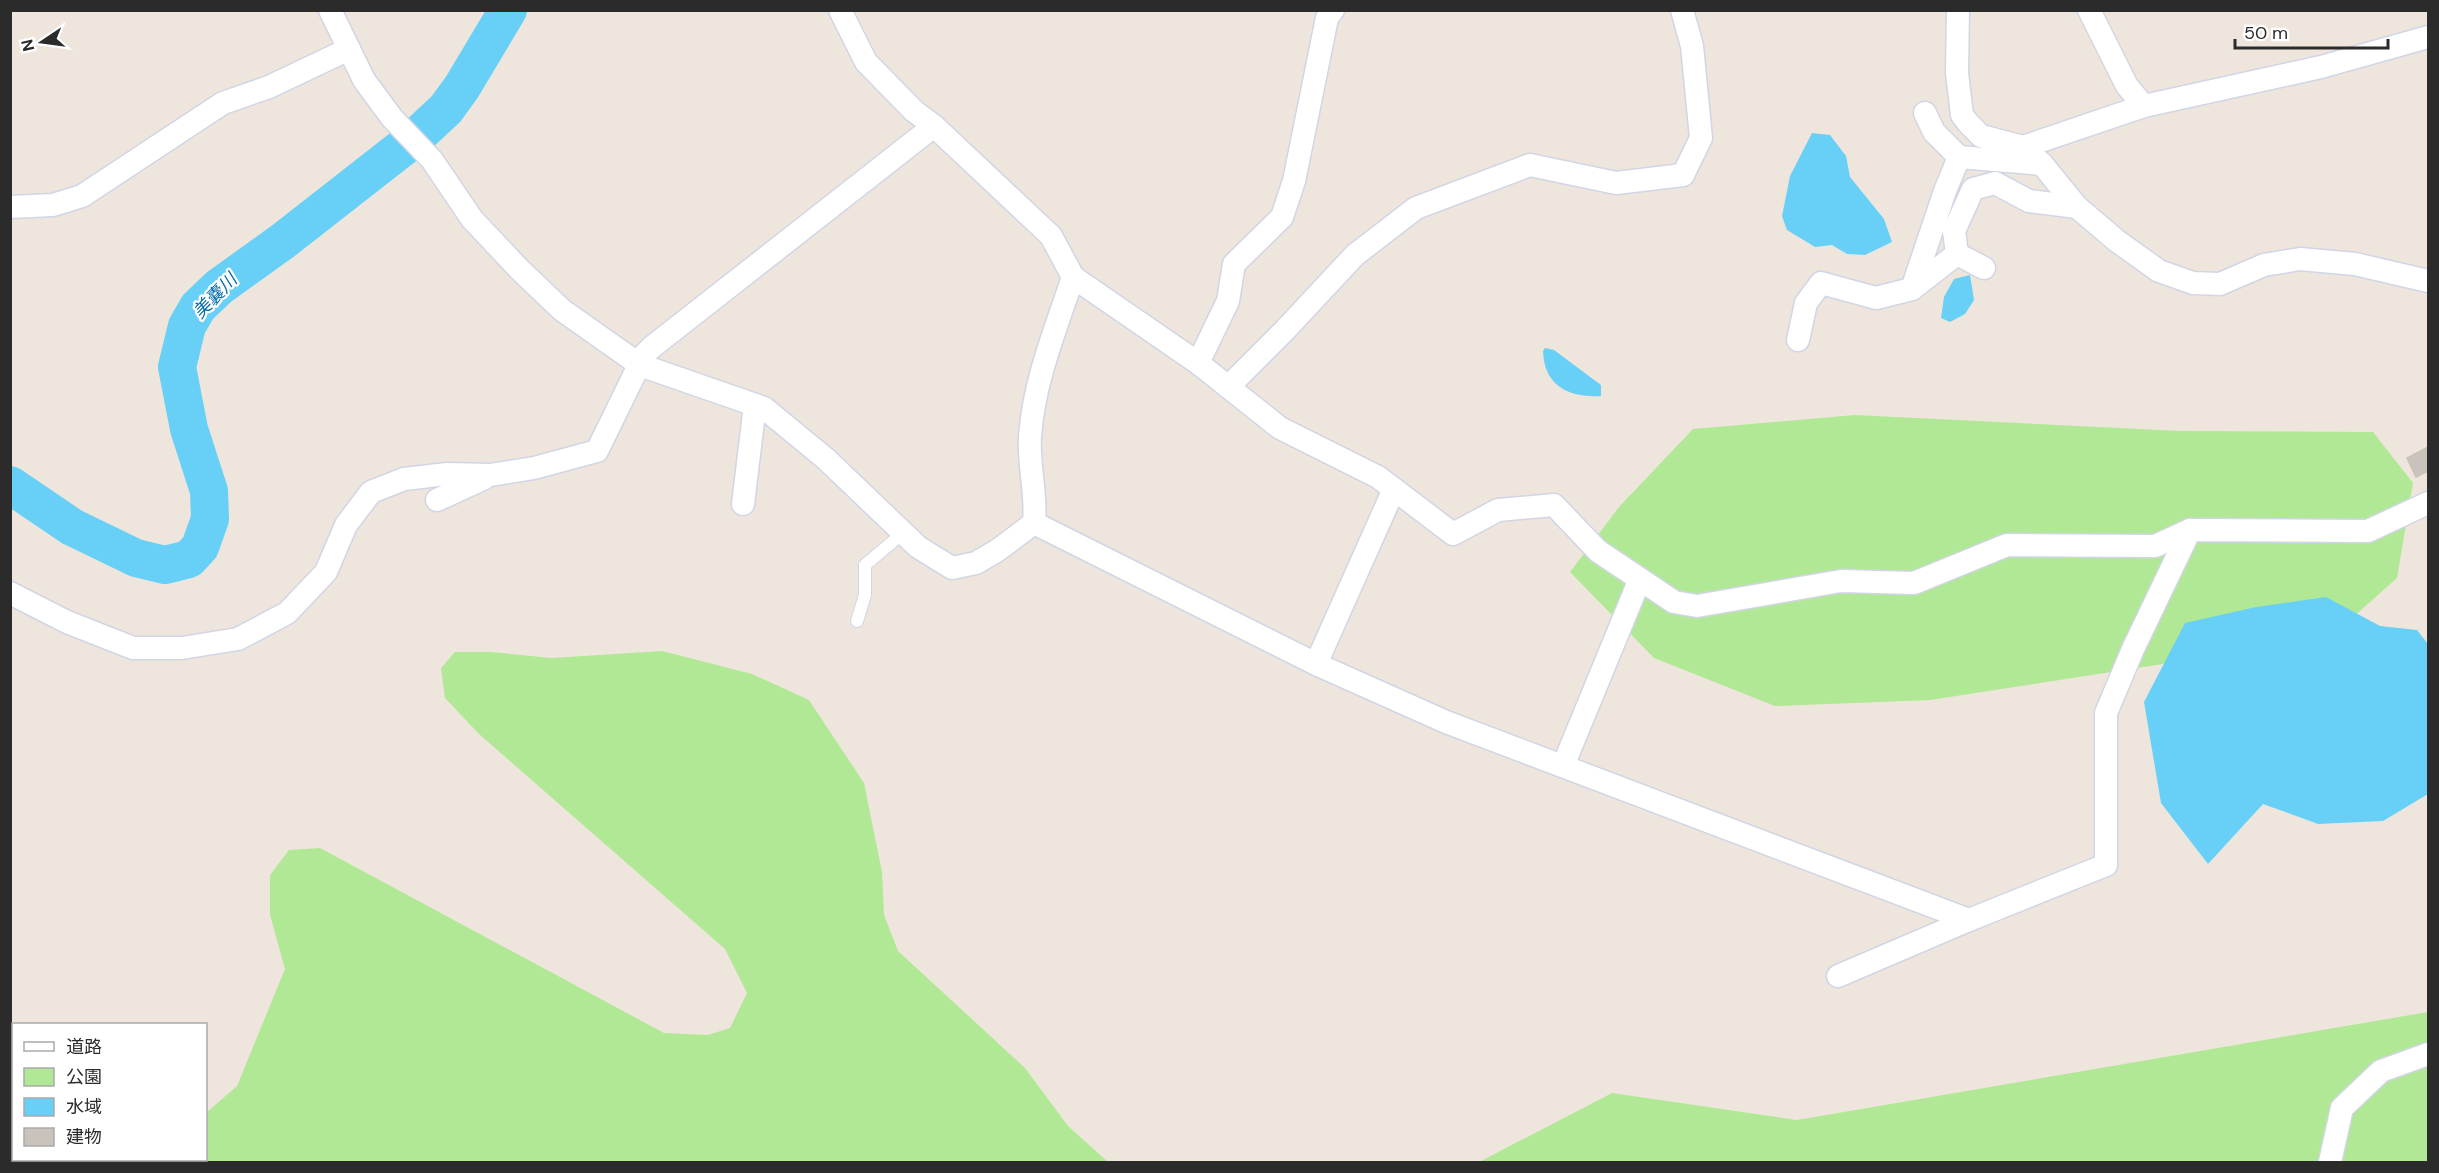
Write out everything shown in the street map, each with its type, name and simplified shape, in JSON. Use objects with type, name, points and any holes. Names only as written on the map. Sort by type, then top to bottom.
[{"type":"street","points":[[330,10],[364,80],[392,118],[432,160],[472,219],[562,310],[640,365],[764,408],[826,459],[918,547],[952,568],[976,562],[998,550],[1034,523],[1030,437],[1039,379],[1073,277]]},
{"type":"street","points":[[840,10],[866,62],[914,111],[934,126],[1051,236],[1073,277],[1198,363],[1280,428],[1378,477],[1453,534],[1498,510],[1554,505],[1598,551],[1674,602],[1697,606],[1842,581],[1914,583],[2007,545],[2155,546],[2190,530],[2368,531],[2428,503]]},
{"type":"street","points":[[1198,363],[1228,301],[1234,264],[1282,216],[1294,181],[1327,18],[1333,10]]},
{"type":"street","points":[[1228,387],[1355,255],[1416,208],[1530,165],[1616,183],[1683,175],[1701,138],[1692,46],[1682,10]]},
{"type":"street","points":[[1958,10],[1957,73],[1962,115],[1981,136],[2023,147],[2042,164],[2077,207],[2117,241],[2159,271],[2193,283],[2220,284],[2264,265],[2300,259],[2355,264],[2428,281]]},
{"type":"street","points":[[2089,10],[2127,86],[2144,106]]},
{"type":"street","points":[[2023,147],[2144,106],[2321,67],[2428,37]]},
{"type":"street","points":[[10,207],[53,206],[82,196],[223,103],[269,87],[349,49]]},
{"type":"street","points":[[1924,113],[1934,132],[1959,157],[2042,164]]},
{"type":"street","points":[[10,593],[67,622],[133,648],[182,648],[238,639],[287,614],[326,572],[346,525],[371,492],[404,479],[447,474],[490,475],[534,468],[597,451],[644,355],[652,347],[934,126]]},
{"type":"street","points":[[1912,289],[1945,190],[1959,157]]},
{"type":"street","points":[[1957,254],[1954,231],[1973,189],[1995,183],[2029,201],[2077,207]]},
{"type":"street","points":[[1798,340],[1806,303],[1821,283],[1876,297],[1912,289],[1957,254]]},
{"type":"street","points":[[1957,254],[1984,268]]},
{"type":"street","points":[[743,504],[755,405]]},
{"type":"street","points":[[437,500],[490,475]]},
{"type":"street","points":[[1316,664],[1394,489]]},
{"type":"street","points":[[1034,523],[1316,664],[1446,722],[1969,920]]},
{"type":"street","points":[[1838,976],[2106,865],[2106,713],[2133,649],[2190,530]]},
{"type":"street","points":[[1563,766],[1640,579]]},
{"type":"street","points":[[2330,1162],[2342,1108],[2381,1071],[2428,1054]]},
{"type":"lane","points":[[857,621],[865,595],[865,565],[903,533]]},
{"type":"green space","points":[[1855,415],[2180,431],[2373,432],[2413,483],[2397,578],[2352,618],[2240,652],[1930,700],[1775,706],[1654,658],[1570,572],[1619,507],[1693,429]]},
{"type":"green space","points":[[662,651],[752,674],[809,700],[864,783],[882,872],[884,915],[898,951],[1025,1068],[1068,1126],[1108,1162],[178,1162],[207,1161],[207,1112],[237,1086],[285,969],[270,915],[270,875],[289,850],[320,848],[664,1033],[708,1035],[730,1028],[747,993],[725,949],[479,734],[445,698],[441,668],[455,652],[491,652],[552,658]]},
{"type":"green space","points":[[2428,1012],[2428,1162],[1479,1162],[1612,1093],[1797,1120]]},
{"type":"water","points":[[1812,133],[1830,135],[1846,156],[1850,177],[1884,219],[1892,242],[1865,255],[1847,254],[1832,245],[1815,247],[1787,230],[1782,216],[1790,176]]},
{"type":"water","points":[[1970,275],[1974,300],[1965,314],[1950,322],[1941,318],[1944,297],[1954,279]]},
{"type":"water","points":[[1545,348],[1554,350],[1601,385],[1601,396],[1569,392],[1553,381],[1544,363]]},
{"type":"water","points":[[2326,597],[2380,626],[2417,630],[2428,644],[2428,794],[2383,821],[2318,824],[2263,804],[2208,864],[2161,803],[2144,702],[2185,623],[2256,607]]},
{"type":"building","points":[[2428,447],[2428,471],[2416,477],[2407,458]]},
{"type":"waterway","name":"美嚢川","points":[[10,485],[72,527],[136,558],[165,565],[189,559],[200,547],[210,519],[209,491],[189,429],[177,367],[187,326],[198,307],[219,287],[283,241],[416,137],[446,109],[462,87],[508,10]]}]
